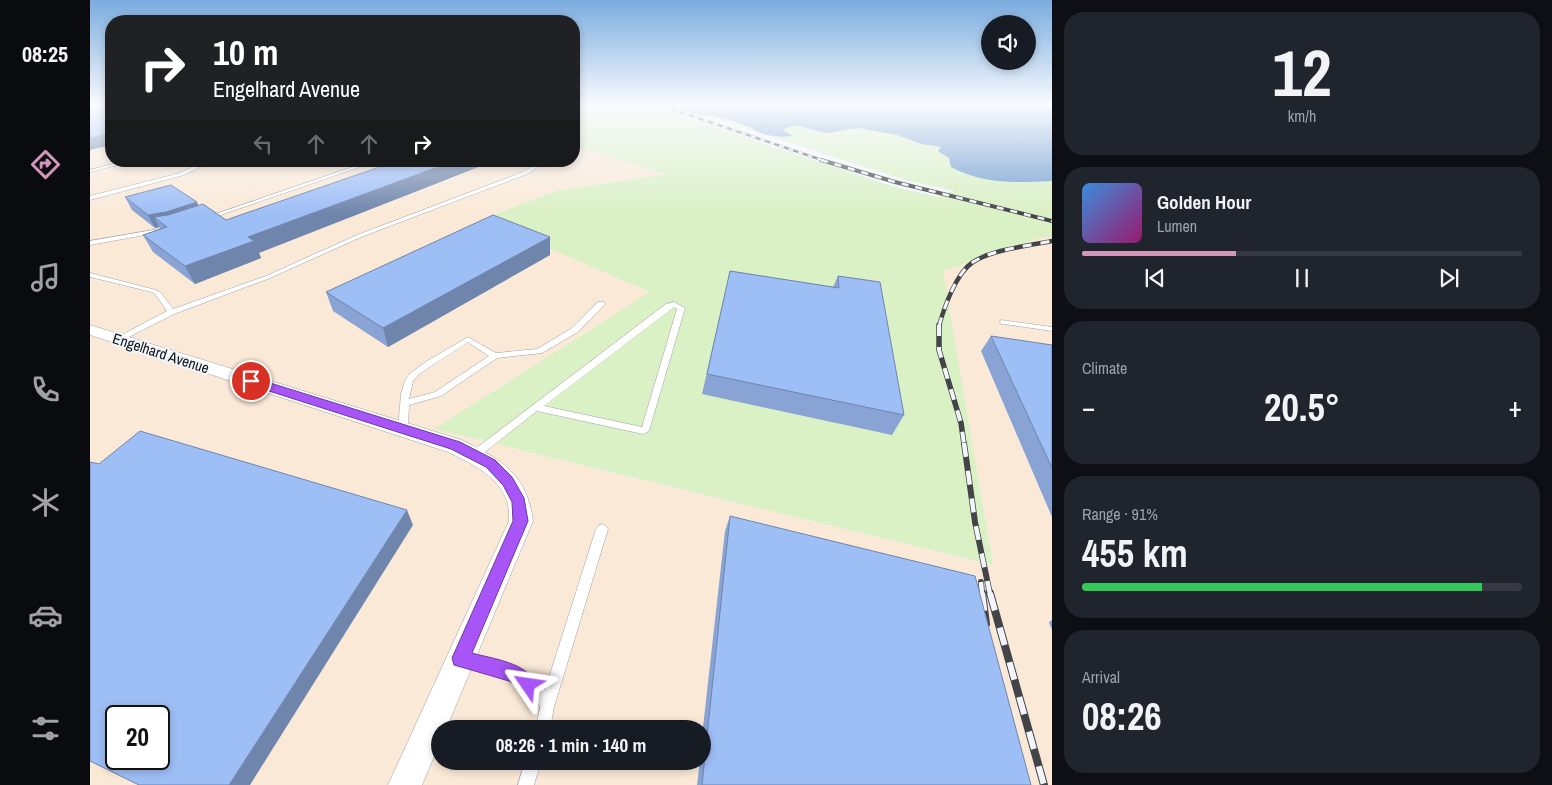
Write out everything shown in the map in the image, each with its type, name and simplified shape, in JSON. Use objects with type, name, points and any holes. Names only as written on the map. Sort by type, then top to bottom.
[{"type":"street","name":"Engelhard Avenue","points":[[90,330],[456,446],[491,464],[508,481],[519,502],[521,521],[405,785]]},
{"type":"lane","points":[[90,171],[106,167]]},
{"type":"lane","points":[[90,198],[182,174],[197,167]]},
{"type":"lane","points":[[202,220],[357,167]]},
{"type":"lane","points":[[118,339],[171,312],[268,277],[359,236],[525,173],[535,167]]},
{"type":"lane","points":[[90,243],[165,230]]},
{"type":"lane","points":[[90,275],[154,291],[159,294],[171,312]]},
{"type":"lane","points":[[405,403],[438,394],[494,356],[539,351],[576,330],[601,304]]},
{"type":"lane","points":[[474,455],[535,407],[669,306],[674,304],[681,308],[646,429],[642,431],[535,407]]},
{"type":"lane","points":[[1004,322],[1052,329]]},
{"type":"lane","points":[[402,429],[408,385],[413,374],[468,339],[494,356]]},
{"type":"lane","points":[[544,720],[602,529]]},
{"type":"lane","points":[[461,658],[514,674],[542,696],[547,707]]},
{"type":"lane","points":[[526,785],[530,770]]},
{"type":"shaded area","points":[[90,141],[105,141],[105,167],[580,167],[580,148],[668,174],[556,191],[483,218],[650,292],[434,429],[993,565],[942,271],[1043,237],[1052,237],[1052,785],[90,785]]},
{"type":"green space","points":[[580,141],[756,141],[892,186],[938,197],[954,191],[906,180],[783,141],[1052,141],[1052,237],[1043,237],[943,271],[993,565],[434,429],[650,292],[482,219],[556,191],[667,174],[580,148]]},
{"type":"water","points":[[913,141],[1052,141],[1052,181],[1013,182],[975,177],[951,167],[949,158],[938,151],[941,147]]},
{"type":"building","points":[[380,167],[438,167],[248,237],[254,241],[185,266],[143,235],[167,227],[154,217],[168,215],[203,204],[226,220]]},
{"type":"building","points":[[171,185],[197,202],[166,212],[148,215],[125,197]]},
{"type":"building","points":[[493,215],[550,237],[383,328],[326,292]]},
{"type":"building","points":[[730,271],[839,288],[838,276],[880,282],[904,415],[707,374]]},
{"type":"building","points":[[991,336],[1052,345],[1052,468]]},
{"type":"building","points":[[140,431],[407,510],[229,785],[139,785],[108,770],[170,770],[170,705],[105,705],[105,768],[90,761],[90,462],[99,464]]},
{"type":"building","points":[[730,516],[975,576],[1031,785],[702,785],[704,770],[711,770],[711,720],[709,720]]},
{"type":"railway","points":[[765,141],[825,161]]},
{"type":"railway","points":[[821,160],[895,182],[1052,221]]},
{"type":"railway","points":[[939,326],[947,301],[956,282],[973,262],[1001,251],[1052,241]]},
{"type":"railway","points":[[939,326],[939,350],[961,423],[964,444]]},
{"type":"railway","points":[[964,443],[975,522],[990,594]]},
{"type":"railway","points":[[981,582],[982,594]]},
{"type":"railway","points":[[982,593],[986,624]]},
{"type":"railway","points":[[990,593],[1044,785]]},
{"type":"route","points":[[251,381],[456,446],[491,464],[508,481],[519,502],[521,521],[461,658],[514,674],[528,685]]}]
